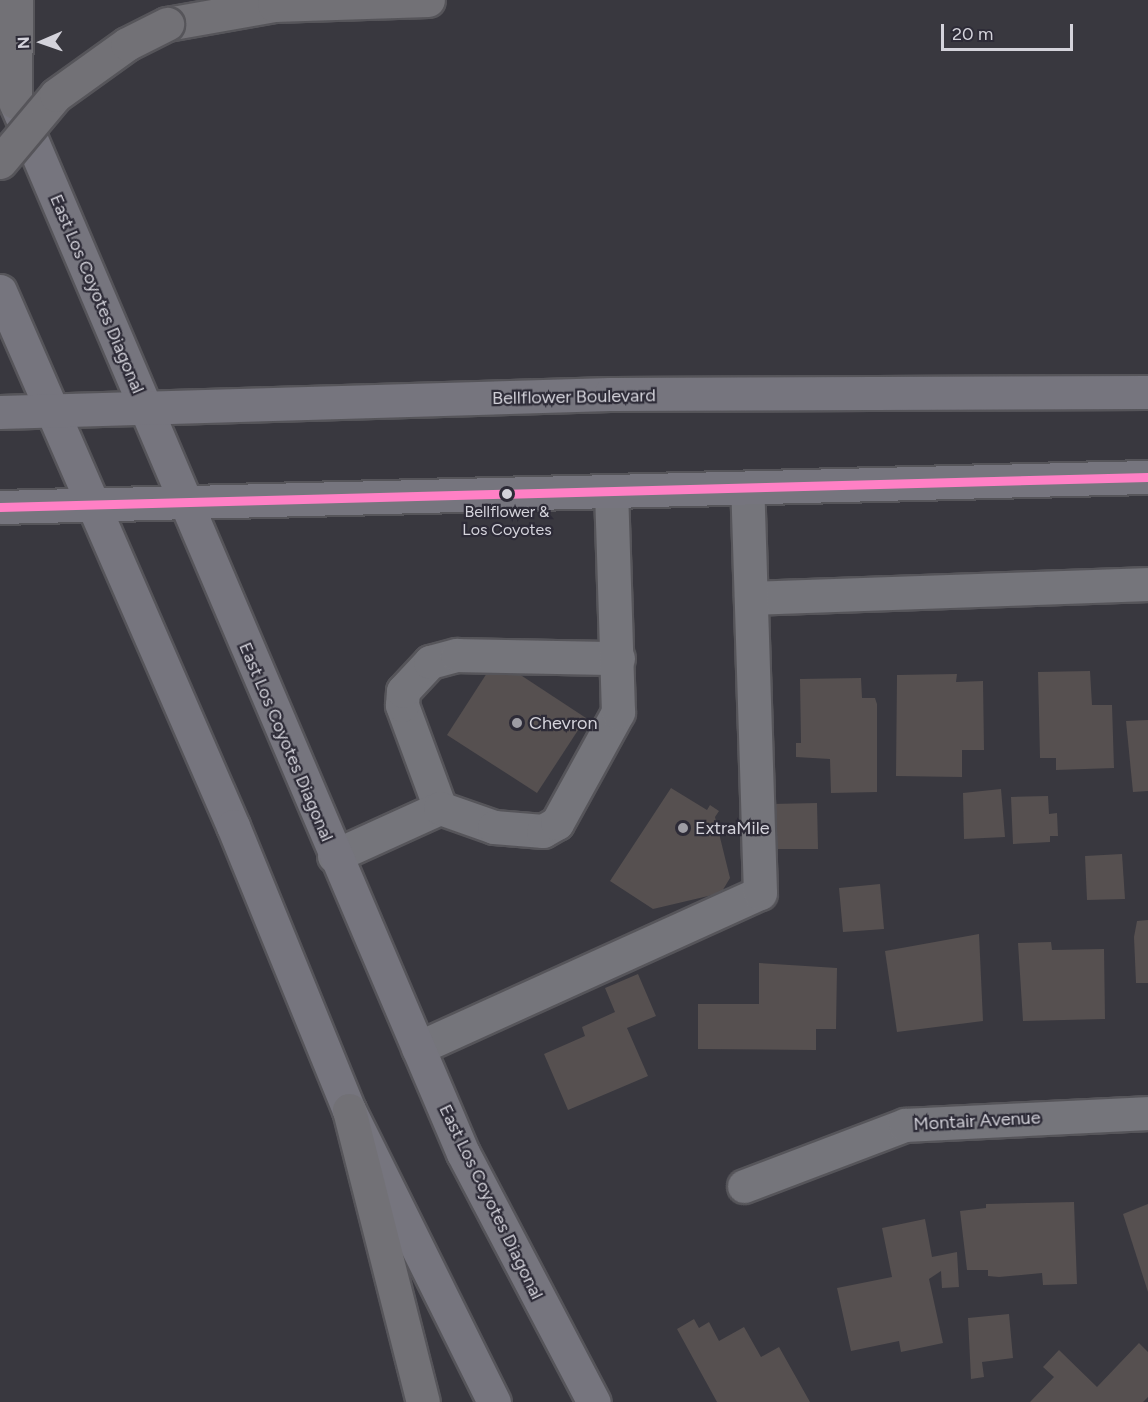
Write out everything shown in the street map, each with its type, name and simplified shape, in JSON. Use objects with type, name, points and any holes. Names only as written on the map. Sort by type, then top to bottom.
[{"type":"highway","points":[[15,102],[16,0]]},
{"type":"highway","points":[[0,162],[56,94],[127,44],[167,24],[274,5],[428,0]]},
{"type":"highway","points":[[349,1110],[423,1402]]},
{"type":"main road","name":"East Los Coyotes Diagonal","points":[[0,72],[15,102],[186,502],[333,856],[463,1153],[594,1402]]},
{"type":"main road","points":[[0,291],[95,505],[349,1110],[494,1402]]},
{"type":"main road","name":"Bellflower Boulevard","points":[[0,412],[147,411],[610,394],[1148,392]]},
{"type":"main road","points":[[0,507],[1148,477]]},
{"type":"street","points":[[418,1048],[760,893],[747,489]]},
{"type":"street","points":[[333,856],[440,808],[494,827],[543,831],[557,823],[618,712],[611,492]]},
{"type":"street","points":[[751,598],[1148,584]]},
{"type":"street","points":[[440,808],[403,713],[403,692],[423,669],[457,655],[618,658]]},
{"type":"street","name":"Montair Avenue","points":[[744,1186],[905,1125],[1148,1113]]},
{"type":"building","points":[[496,659],[586,718],[537,793],[447,735]]},
{"type":"building","points":[[1090,671],[1092,705],[1112,705],[1114,768],[1056,770],[1056,758],[1040,758],[1038,672]]},
{"type":"building","points":[[957,674],[956,682],[983,681],[984,750],[962,750],[962,777],[896,776],[897,675]]},
{"type":"building","points":[[861,678],[862,698],[875,698],[877,704],[877,792],[831,793],[830,759],[796,757],[796,743],[801,743],[800,679]]},
{"type":"building","points":[[1148,720],[1148,791],[1133,792],[1126,721]]},
{"type":"building","points":[[671,788],[707,810],[710,805],[719,811],[715,817],[730,878],[721,893],[653,909],[610,881]]},
{"type":"building","points":[[1001,789],[1005,837],[964,839],[963,793]]},
{"type":"building","points":[[1048,796],[1049,814],[1057,813],[1058,836],[1050,836],[1050,842],[1013,844],[1011,797]]},
{"type":"building","points":[[817,803],[818,849],[774,849],[772,804]]},
{"type":"building","points":[[1122,854],[1125,899],[1087,900],[1085,856]]},
{"type":"building","points":[[880,884],[884,929],[843,932],[839,888]]},
{"type":"building","points":[[1148,920],[1148,983],[1136,983],[1134,937],[1137,921]]},
{"type":"building","points":[[979,934],[983,1021],[897,1032],[885,951]]},
{"type":"building","points":[[1051,942],[1052,950],[1104,949],[1105,1019],[1023,1021],[1018,943]]},
{"type":"building","points":[[759,963],[837,968],[836,1029],[816,1029],[816,1050],[698,1049],[698,1004],[759,1004]]},
{"type":"building","points":[[638,974],[656,1016],[627,1028],[648,1076],[568,1110],[544,1054],[585,1036],[582,1027],[615,1012],[605,988]]},
{"type":"building","points":[[1074,1202],[1077,1284],[1043,1285],[1042,1273],[999,1277],[988,1276],[988,1270],[967,1270],[960,1211],[986,1208],[986,1204]]},
{"type":"building","points":[[1148,1204],[1148,1292],[1123,1214]]},
{"type":"building","points":[[925,1219],[932,1257],[957,1252],[959,1287],[942,1288],[941,1271],[929,1279],[943,1343],[901,1352],[899,1341],[851,1351],[837,1288],[892,1277],[882,1228]]},
{"type":"building","points":[[1009,1314],[1013,1358],[982,1362],[984,1377],[971,1379],[968,1318]]},
{"type":"building","points":[[694,1319],[699,1328],[709,1322],[719,1341],[744,1327],[761,1357],[779,1347],[810,1402],[717,1402],[677,1329]]},
{"type":"building","points":[[1139,1343],[1148,1352],[1148,1397],[1143,1402],[1030,1402],[1054,1377],[1043,1367],[1059,1350],[1097,1387]]},
{"type":"transit line","points":[[0,507],[1148,477]]},
{"type":"place","name":"Bellflower & Los Coyotes","points":[[507,494]]},
{"type":"place","name":"Chevron","points":[[517,723]]},
{"type":"place","name":"ExtraMile","points":[[683,828]]}]
